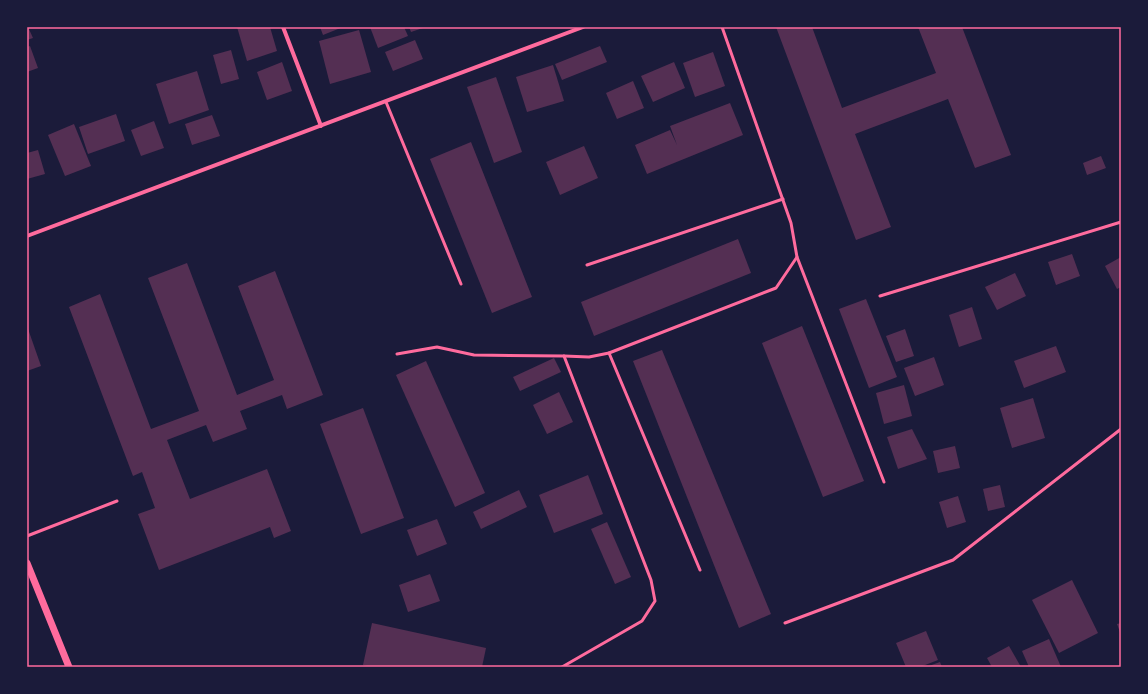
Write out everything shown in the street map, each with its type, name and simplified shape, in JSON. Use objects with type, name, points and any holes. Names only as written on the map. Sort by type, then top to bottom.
[{"type":"street","points":[[284,27],[321,126]]},
{"type":"street","points":[[27,236],[583,27]]},
{"type":"street","points":[[27,563],[69,667]]},
{"type":"lane","points":[[722,27],[791,223],[797,257],[884,482]]},
{"type":"lane","points":[[386,102],[462,284]]},
{"type":"lane","points":[[587,265],[783,199]]},
{"type":"lane","points":[[880,296],[1121,222]]},
{"type":"lane","points":[[397,354],[437,347],[474,356],[589,357],[609,352],[776,288],[797,257]]},
{"type":"lane","points":[[609,352],[700,570]]},
{"type":"lane","points":[[562,667],[642,621],[655,601],[651,580],[564,356]]},
{"type":"lane","points":[[786,623],[953,560],[1121,429]]},
{"type":"lane","points":[[27,536],[117,501]]},
{"type":"building","points":[[27,27],[33,38],[27,40]]},
{"type":"building","points":[[237,27],[270,27],[277,51],[247,61]]},
{"type":"building","points":[[320,27],[343,27],[323,35]]},
{"type":"building","points":[[370,27],[404,27],[408,36],[378,48]]},
{"type":"building","points":[[409,27],[426,27],[411,32]]},
{"type":"building","points":[[776,27],[812,27],[842,108],[936,73],[918,27],[962,27],[1011,155],[975,168],[948,99],[855,134],[891,227],[856,240]]},
{"type":"building","points":[[359,30],[371,72],[330,84],[319,41]]},
{"type":"building","points":[[415,40],[423,59],[393,71],[385,52]]},
{"type":"building","points":[[30,46],[38,68],[27,72],[27,47]]},
{"type":"building","points":[[600,46],[607,62],[562,80],[555,64]]},
{"type":"building","points":[[231,50],[239,79],[221,84],[213,55]]},
{"type":"building","points":[[713,52],[725,86],[695,97],[683,63]]},
{"type":"building","points":[[282,62],[292,91],[267,100],[257,72]]},
{"type":"building","points":[[674,62],[685,88],[653,102],[641,76]]},
{"type":"building","points":[[553,65],[564,101],[527,112],[516,77]]},
{"type":"building","points":[[197,71],[209,110],[169,124],[156,84]]},
{"type":"building","points":[[496,77],[522,152],[494,163],[467,87]]},
{"type":"building","points":[[633,81],[644,108],[617,119],[606,93]]},
{"type":"building","points":[[730,103],[743,135],[647,174],[635,145],[670,130],[677,145],[670,126]]},
{"type":"building","points":[[116,114],[125,141],[88,154],[79,127]]},
{"type":"building","points":[[212,115],[220,136],[192,145],[185,124]]},
{"type":"building","points":[[154,121],[164,148],[141,156],[131,130]]},
{"type":"building","points":[[74,124],[91,166],[65,176],[48,135]]},
{"type":"building","points":[[471,142],[532,297],[492,313],[430,159]]},
{"type":"building","points":[[584,146],[598,178],[560,195],[546,162]]},
{"type":"building","points":[[38,150],[45,174],[27,179],[27,153]]},
{"type":"building","points":[[1101,156],[1106,168],[1087,175],[1083,163]]},
{"type":"building","points":[[738,239],[751,273],[594,336],[581,302]]},
{"type":"building","points":[[1072,254],[1080,276],[1056,285],[1048,262]]},
{"type":"building","points":[[1121,257],[1121,287],[1117,289],[1105,266]]},
{"type":"building","points":[[187,263],[237,395],[274,380],[238,286],[275,271],[323,395],[287,409],[282,395],[240,411],[247,429],[213,442],[206,425],[167,440],[190,499],[267,469],[291,531],[274,538],[270,527],[159,570],[138,514],[155,508],[142,472],[133,476],[69,307],[100,294],[151,429],[199,411],[148,278]]},
{"type":"building","points":[[1015,273],[1026,296],[997,310],[985,287]]},
{"type":"building","points":[[866,299],[897,377],[869,388],[839,309]]},
{"type":"building","points":[[972,307],[982,339],[959,347],[949,315]]},
{"type":"building","points":[[27,326],[41,366],[27,371]]},
{"type":"building","points":[[802,326],[864,481],[823,497],[762,343]]},
{"type":"building","points":[[905,329],[914,356],[896,362],[886,336]]},
{"type":"building","points":[[1056,346],[1066,372],[1024,388],[1014,361]]},
{"type":"building","points":[[662,350],[771,614],[739,628],[633,361]]},
{"type":"building","points":[[934,357],[944,385],[915,396],[904,368]]},
{"type":"building","points":[[554,358],[561,372],[520,391],[513,377]]},
{"type":"building","points":[[426,361],[485,493],[455,507],[396,375]]},
{"type":"building","points":[[904,385],[912,416],[884,424],[876,393]]},
{"type":"building","points":[[559,392],[573,422],[547,434],[533,405]]},
{"type":"building","points":[[1033,398],[1045,438],[1012,448],[1000,408]]},
{"type":"building","points":[[363,408],[404,518],[361,534],[320,424]]},
{"type":"building","points":[[912,429],[927,459],[898,469],[887,437]]},
{"type":"building","points":[[955,446],[960,468],[938,473],[933,451]]},
{"type":"building","points":[[588,475],[603,514],[554,533],[539,495]]},
{"type":"building","points":[[1000,485],[1005,507],[988,511],[983,489]]},
{"type":"building","points":[[519,490],[527,507],[481,529],[473,512]]},
{"type":"building","points":[[958,496],[966,522],[947,528],[939,502]]},
{"type":"building","points":[[437,519],[447,544],[417,556],[407,530]]},
{"type":"building","points":[[607,522],[631,577],[615,584],[591,529]]},
{"type":"building","points":[[430,574],[440,601],[408,612],[399,585]]},
{"type":"building","points":[[1072,580],[1098,633],[1059,653],[1032,600]]},
{"type":"building","points":[[372,623],[486,648],[482,667],[371,667],[363,665]]},
{"type":"building","points":[[1121,623],[1121,635],[1117,624]]},
{"type":"building","points":[[926,631],[938,660],[920,667],[906,667],[896,643]]},
{"type":"building","points":[[1049,639],[1061,667],[1029,667],[1022,651]]},
{"type":"building","points":[[1009,646],[1021,667],[992,667],[987,658]]},
{"type":"building","points":[[940,662],[942,667],[926,667]]}]
